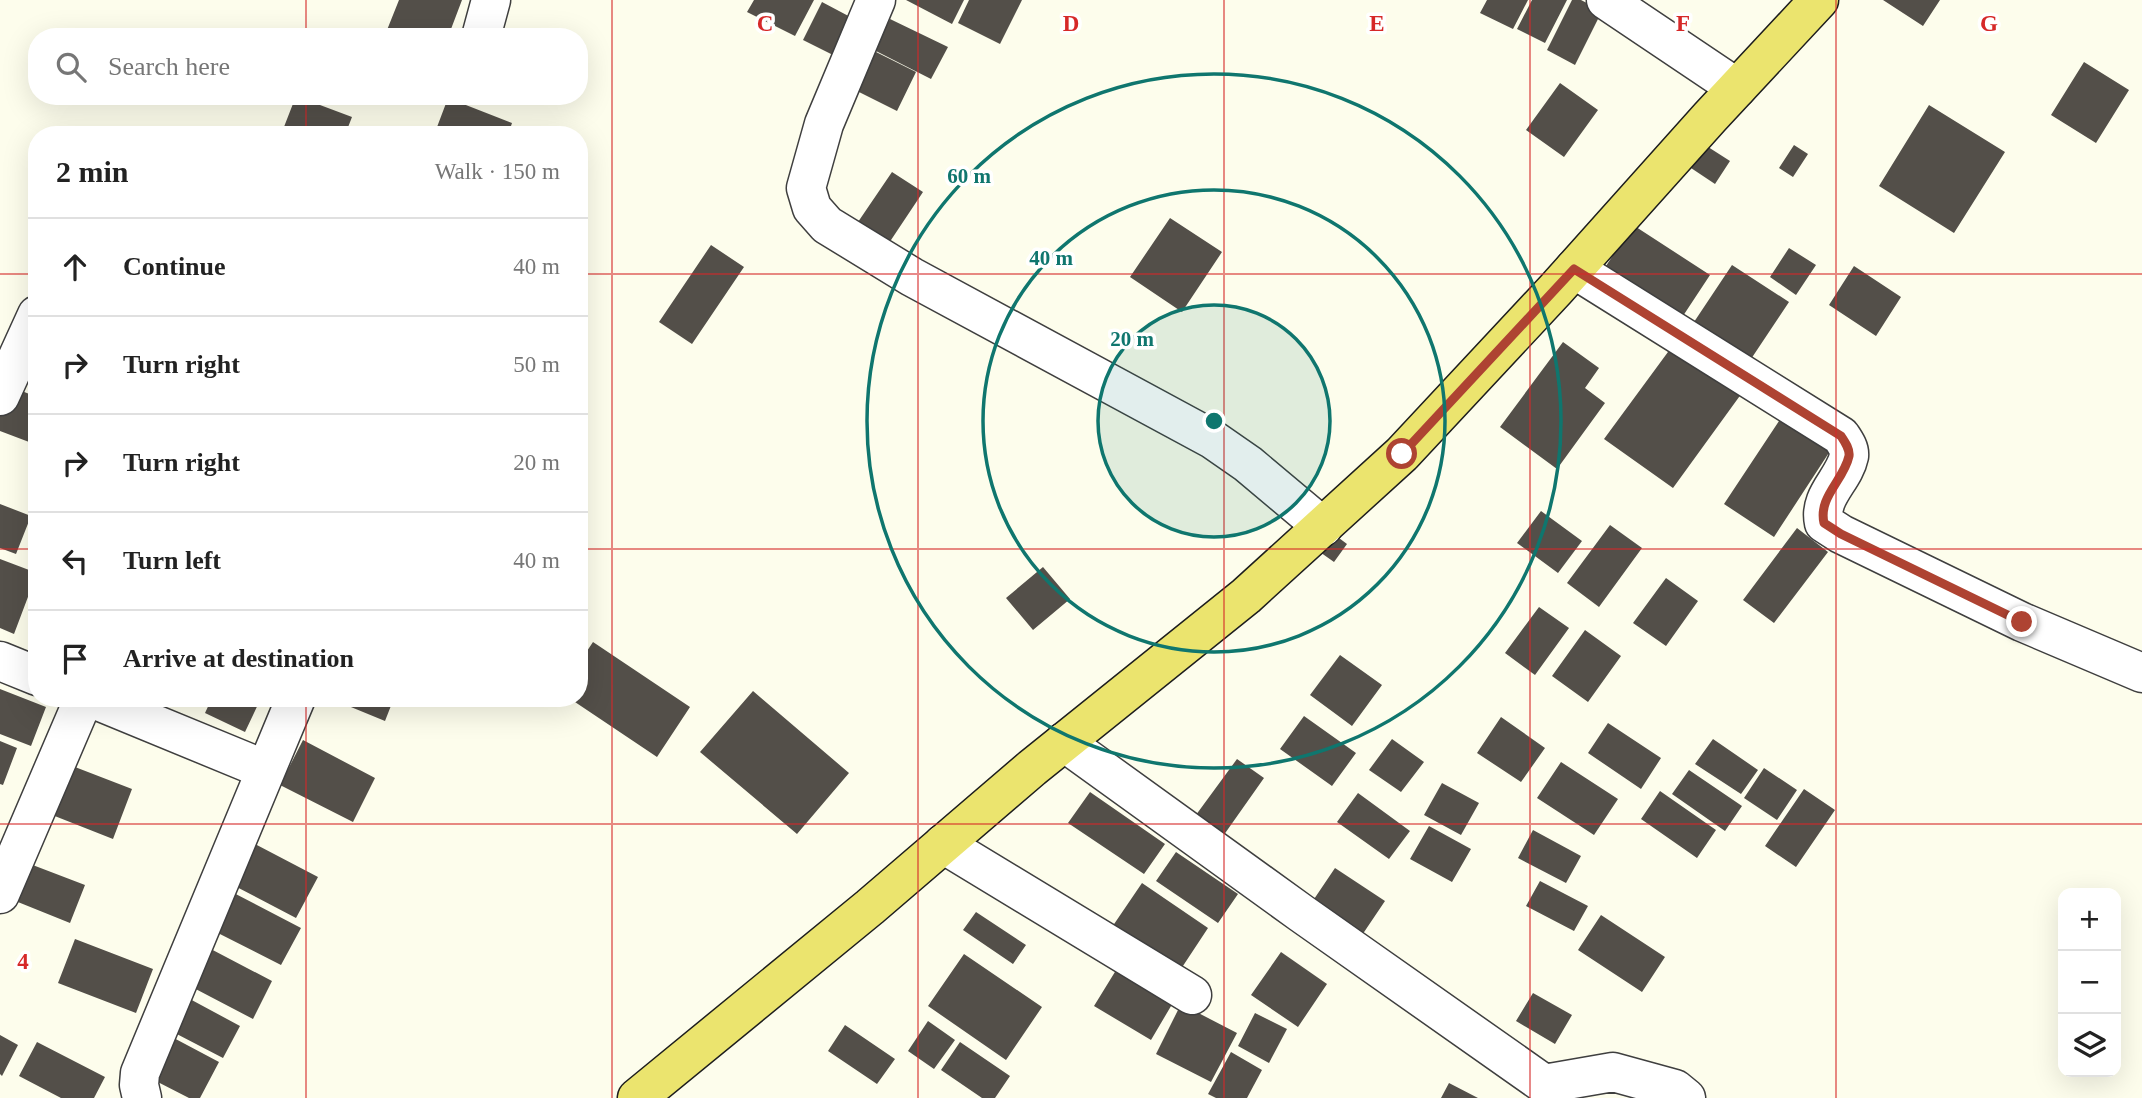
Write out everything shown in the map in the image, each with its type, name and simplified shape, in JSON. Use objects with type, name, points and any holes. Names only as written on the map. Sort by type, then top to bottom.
[{"type":"main road","points":[[637,1098],[1064,742],[1246,596],[1402,454],[1819,0]]},
{"type":"street","points":[[483,28],[491,0]]},
{"type":"street","points":[[876,0],[824,124],[806,188],[812,208],[827,225],[912,277],[1212,439],[1248,464],[1323,527]]},
{"type":"street","points":[[1606,0],[1737,88]]},
{"type":"street","points":[[1574,269],[1841,436],[1848,446],[1849,456],[1823,507],[1824,523],[1841,534],[2022,622],[2142,673]]},
{"type":"street","points":[[0,396],[28,335]]},
{"type":"street","points":[[0,661],[28,672]]},
{"type":"street","points":[[0,894],[80,707]]},
{"type":"street","points":[[113,707],[266,770]]},
{"type":"street","points":[[142,1098],[140,1073],[292,707]]},
{"type":"street","points":[[1064,742],[1539,1091],[1613,1072],[1675,1089],[1686,1098]]},
{"type":"street","points":[[943,844],[1192,995]]},
{"type":"building","points":[[399,0],[462,0],[451,28],[388,28]]},
{"type":"building","points":[[754,0],[814,0],[795,36],[747,12]]},
{"type":"building","points":[[906,0],[964,0],[952,24]]},
{"type":"building","points":[[969,0],[1022,0],[1000,44],[958,23]]},
{"type":"building","points":[[1487,0],[1528,0],[1513,29],[1480,13]]},
{"type":"building","points":[[1532,0],[1567,0],[1545,43],[1517,29]]},
{"type":"building","points":[[1572,0],[1581,0],[1602,11],[1575,65],[1547,50]]},
{"type":"building","points":[[1883,0],[1940,0],[1923,26]]},
{"type":"building","points":[[822,2],[856,20],[837,57],[803,40]]},
{"type":"building","points":[[890,19],[948,47],[931,79],[874,50]]},
{"type":"building","points":[[870,49],[916,72],[897,111],[851,88]]},
{"type":"building","points":[[2084,62],[2129,90],[2096,143],[2051,115]]},
{"type":"building","points":[[1560,83],[1598,110],[1564,157],[1526,130]]},
{"type":"building","points":[[292,105],[320,105],[352,117],[348,126],[284,126]]},
{"type":"building","points":[[445,105],[466,105],[512,123],[511,126],[437,126]]},
{"type":"building","points":[[1929,105],[2005,152],[1954,233],[1879,186]]},
{"type":"building","points":[[1705,145],[1730,161],[1715,184],[1691,168]]},
{"type":"building","points":[[1794,145],[1808,154],[1793,177],[1779,168]]},
{"type":"building","points":[[892,172],[923,192],[889,243],[858,222]]},
{"type":"building","points":[[1170,218],[1222,252],[1182,312],[1130,277]]},
{"type":"building","points":[[1633,225],[1710,275],[1679,322],[1602,272]]},
{"type":"building","points":[[711,245],[744,267],[692,344],[659,322]]},
{"type":"building","points":[[1789,248],[1816,265],[1796,295],[1770,277]]},
{"type":"building","points":[[1732,265],[1789,302],[1745,368],[1688,331]]},
{"type":"building","points":[[1854,266],[1901,297],[1876,336],[1829,305]]},
{"type":"building","points":[[1679,337],[1747,386],[1673,488],[1604,439]]},
{"type":"building","points":[[1563,342],[1599,368],[1585,388],[1605,403],[1557,469],[1500,427]]},
{"type":"building","points":[[9,386],[28,393],[28,442],[0,431],[0,410]]},
{"type":"building","points":[[1785,412],[1834,445],[1774,537],[1724,504]]},
{"type":"building","points":[[0,504],[28,515],[28,524],[16,554],[0,548]]},
{"type":"building","points":[[1541,511],[1582,541],[1558,573],[1517,543]]},
{"type":"building","points":[[1610,525],[1642,548],[1599,607],[1567,583]]},
{"type":"building","points":[[1797,528],[1828,552],[1774,623],[1743,600]]},
{"type":"building","points":[[1331,532],[1347,544],[1334,562],[1317,550]]},
{"type":"building","points":[[0,559],[28,570],[28,597],[14,634],[0,628]]},
{"type":"building","points":[[1043,567],[1070,599],[1033,630],[1006,598]]},
{"type":"building","points":[[1666,578],[1698,601],[1666,646],[1633,623]]},
{"type":"building","points":[[1539,607],[1569,628],[1535,675],[1505,653]]},
{"type":"building","points":[[1585,630],[1621,656],[1588,702],[1552,676]]},
{"type":"building","points":[[593,642],[690,707],[657,757],[582,707],[588,707],[588,650]]},
{"type":"building","points":[[1340,655],[1382,685],[1352,726],[1310,695]]},
{"type":"building","points":[[0,689],[28,700],[28,707],[46,707],[31,746],[0,734]]},
{"type":"building","points":[[753,691],[849,773],[797,834],[700,752]]},
{"type":"building","points":[[208,707],[257,707],[245,732],[205,713]]},
{"type":"building","points":[[351,707],[390,707],[385,721]]},
{"type":"building","points":[[1304,716],[1356,753],[1332,786],[1280,749]]},
{"type":"building","points":[[1501,717],[1545,748],[1521,782],[1477,753]]},
{"type":"building","points":[[1608,723],[1661,758],[1641,789],[1588,753]]},
{"type":"building","points":[[1392,739],[1424,762],[1401,792],[1369,770]]},
{"type":"building","points":[[1713,739],[1758,770],[1741,794],[1695,764]]},
{"type":"building","points":[[303,740],[375,778],[353,822],[280,785]]},
{"type":"building","points":[[0,741],[17,748],[3,785],[0,784]]},
{"type":"building","points":[[1237,759],[1264,778],[1221,839],[1193,819]]},
{"type":"building","points":[[62,762],[132,789],[113,839],[42,811]]},
{"type":"building","points":[[1561,762],[1618,799],[1594,835],[1537,798]]},
{"type":"building","points":[[1764,768],[1797,790],[1777,820],[1744,798]]},
{"type":"building","points":[[1689,770],[1742,806],[1725,831],[1672,794]]},
{"type":"building","points":[[1442,783],[1479,803],[1461,835],[1424,815]]},
{"type":"building","points":[[1804,789],[1835,810],[1796,867],[1765,846]]},
{"type":"building","points":[[1660,791],[1716,830],[1697,858],[1641,819]]},
{"type":"building","points":[[1090,792],[1165,844],[1144,874],[1068,823]]},
{"type":"building","points":[[1358,793],[1410,831],[1389,859],[1337,822]]},
{"type":"building","points":[[1429,826],[1471,849],[1452,882],[1410,859]]},
{"type":"building","points":[[1533,830],[1581,856],[1566,883],[1518,858]]},
{"type":"building","points":[[251,842],[318,877],[296,918],[229,883]]},
{"type":"building","points":[[1176,852],[1238,894],[1218,923],[1156,881]]},
{"type":"building","points":[[17,859],[85,885],[70,923],[3,896]]},
{"type":"building","points":[[1335,868],[1385,901],[1356,944],[1306,911]]},
{"type":"building","points":[[1540,881],[1588,906],[1574,931],[1526,906]]},
{"type":"building","points":[[1142,883],[1208,928],[1175,978],[1108,933]]},
{"type":"building","points":[[228,890],[301,928],[281,965],[208,928]]},
{"type":"building","points":[[976,912],[1026,945],[1013,964],[963,930]]},
{"type":"building","points":[[1601,915],[1665,957],[1642,992],[1578,950]]},
{"type":"building","points":[[75,939],[153,969],[136,1013],[58,983]]},
{"type":"building","points":[[207,947],[272,981],[253,1019],[188,985]]},
{"type":"building","points":[[1281,952],[1327,984],[1298,1027],[1251,995]]},
{"type":"building","points":[[964,954],[1042,1007],[1006,1060],[928,1006]]},
{"type":"building","points":[[1118,967],[1174,1001],[1151,1040],[1094,1006]]},
{"type":"building","points":[[1533,993],[1572,1015],[1555,1044],[1516,1021]]},
{"type":"building","points":[[188,998],[240,1026],[223,1058],[171,1031]]},
{"type":"building","points":[[1181,1004],[1237,1033],[1211,1082],[1156,1054]]},
{"type":"building","points":[[1255,1013],[1287,1029],[1269,1063],[1238,1046]]},
{"type":"building","points":[[928,1021],[955,1040],[934,1069],[908,1051]]},
{"type":"building","points":[[845,1025],[895,1059],[877,1084],[828,1051]]},
{"type":"building","points":[[0,1035],[18,1045],[2,1076],[0,1074]]},
{"type":"building","points":[[170,1036],[219,1062],[200,1098],[189,1098],[148,1077]]},
{"type":"building","points":[[37,1042],[105,1077],[94,1098],[61,1098],[19,1076]]},
{"type":"building","points":[[960,1042],[1010,1076],[995,1098],[982,1098],[941,1070]]},
{"type":"building","points":[[1231,1052],[1262,1070],[1247,1098],[1216,1098],[1208,1094]]},
{"type":"building","points":[[1449,1083],[1478,1098],[1441,1098]]},
{"type":"route","points":[[1402,454],[1574,269],[1841,436],[1848,446],[1849,456],[1823,507],[1824,523],[1841,534],[2022,622]]}]
